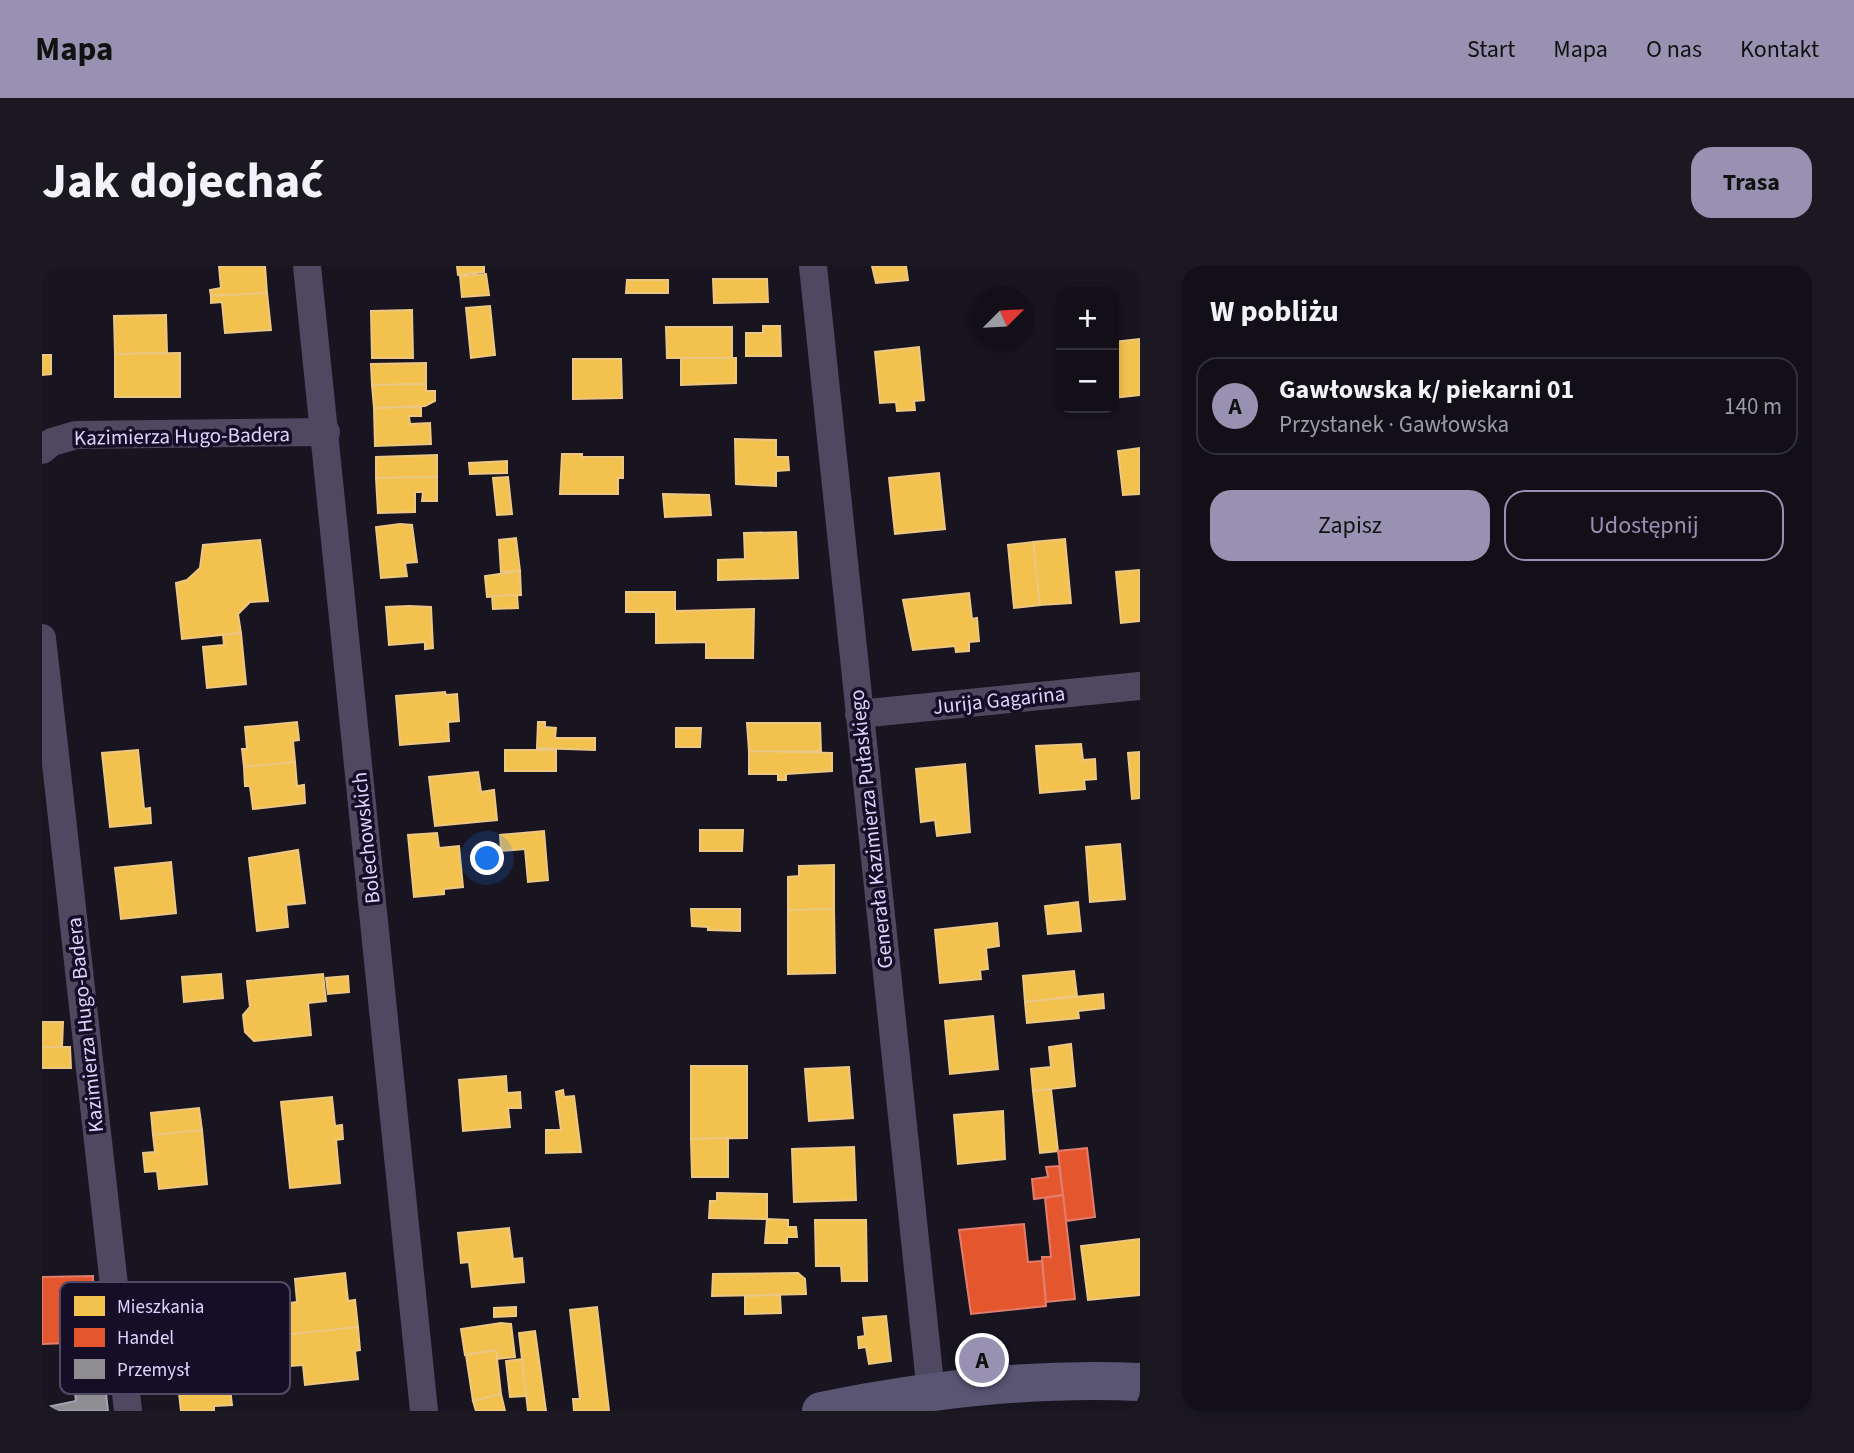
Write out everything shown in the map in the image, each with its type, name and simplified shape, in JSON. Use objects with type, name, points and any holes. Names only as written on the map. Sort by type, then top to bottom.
[{"type":"street","name":"Bolechowskich","points":[[307,266],[424,1411]]},
{"type":"street","name":"Generała Kazimierza Pułaskiego","points":[[813,266],[931,1393]]},
{"type":"street","name":"Kazimierza Hugo-Badera","points":[[42,450],[52,442],[76,435],[326,432]]},
{"type":"street","name":"Kazimierza Hugo-Badera","points":[[42,638],[114,1282]]},
{"type":"street","name":"Jurija Gagarina","points":[[859,714],[1140,686]]},
{"type":"street","points":[[821,1411],[931,1393],[1017,1386],[1140,1382]]},
{"type":"building: Mieszkania","points":[[219,266],[265,266],[267,293],[211,296],[210,290],[221,288]]},
{"type":"building: Mieszkania","points":[[457,266],[484,266],[484,272],[458,275]]},
{"type":"building: Mieszkania","points":[[872,266],[906,266],[908,280],[876,283]]},
{"type":"building: Mieszkania","points":[[486,274],[489,295],[462,297],[460,276]]},
{"type":"building: Mieszkania","points":[[713,279],[767,279],[768,302],[714,303]]},
{"type":"building: Mieszkania","points":[[627,280],[668,280],[668,293],[626,293]]},
{"type":"building: Mieszkania","points":[[267,293],[271,330],[225,333],[222,302],[211,303],[211,296]]},
{"type":"building: Mieszkania","points":[[490,306],[495,355],[471,358],[466,308]]},
{"type":"building: Mieszkania","points":[[412,310],[413,358],[372,358],[371,311]]},
{"type":"building: Mieszkania","points":[[166,315],[167,353],[115,354],[114,316]]},
{"type":"building: Mieszkania","points":[[763,326],[780,326],[781,356],[746,356],[746,333],[763,333]]},
{"type":"building: Mieszkania","points":[[666,327],[732,327],[732,358],[667,358]]},
{"type":"building: Mieszkania","points":[[1140,339],[1140,395],[1119,397],[1119,341]]},
{"type":"building: Mieszkania","points":[[919,347],[924,400],[914,401],[915,410],[897,411],[896,402],[880,403],[875,352]]},
{"type":"building: Mieszkania","points":[[180,353],[180,397],[115,397],[115,354]]},
{"type":"building: Mieszkania","points":[[42,355],[51,355],[51,374],[42,375]]},
{"type":"building: Mieszkania","points":[[681,358],[736,358],[736,383],[681,385]]},
{"type":"building: Mieszkania","points":[[573,359],[621,359],[622,398],[573,399]]},
{"type":"building: Mieszkania","points":[[426,363],[426,384],[372,385],[371,364]]},
{"type":"building: Mieszkania","points":[[426,384],[426,391],[435,391],[435,401],[425,406],[374,408],[372,385]]},
{"type":"building: Mieszkania","points":[[421,407],[421,416],[409,416],[410,424],[430,423],[431,444],[375,446],[374,408]]},
{"type":"building: Mieszkania","points":[[735,439],[776,440],[776,457],[788,457],[789,470],[776,471],[776,486],[736,484]]},
{"type":"building: Mieszkania","points":[[1140,448],[1140,494],[1123,495],[1118,451]]},
{"type":"building: Mieszkania","points":[[562,454],[623,457],[623,478],[618,478],[618,494],[560,494]]},
{"type":"building: Mieszkania","points":[[437,455],[437,477],[376,478],[376,457]]},
{"type":"building: Mieszkania","points":[[507,461],[507,473],[470,474],[469,463]]},
{"type":"building: Mieszkania","points":[[939,473],[945,529],[895,534],[889,478]]},
{"type":"building: Mieszkania","points":[[437,477],[437,501],[422,501],[423,492],[415,492],[415,512],[378,513],[376,478]]},
{"type":"building: Mieszkania","points":[[508,477],[512,514],[497,515],[493,478]]},
{"type":"building: Mieszkania","points":[[663,494],[709,495],[711,515],[665,517]]},
{"type":"building: Mieszkania","points":[[412,525],[417,562],[405,563],[407,576],[381,578],[376,527]]},
{"type":"building: Mieszkania","points":[[796,532],[798,578],[718,580],[718,560],[745,559],[744,533]]},
{"type":"building: Mieszkania","points":[[516,538],[520,571],[501,572],[499,540]]},
{"type":"building: Mieszkania","points":[[1065,539],[1071,603],[1040,605],[1033,542]]},
{"type":"building: Mieszkania","points":[[260,540],[268,601],[250,602],[238,614],[241,633],[182,639],[176,583],[187,580],[200,568],[203,545]]},
{"type":"building: Mieszkania","points":[[1033,542],[1040,605],[1014,608],[1008,545]]},
{"type":"building: Mieszkania","points":[[1140,570],[1140,621],[1121,623],[1116,572]]},
{"type":"building: Mieszkania","points":[[520,571],[521,595],[487,597],[485,576]]},
{"type":"building: Mieszkania","points":[[626,592],[675,592],[675,611],[754,609],[753,658],[706,658],[706,642],[656,643],[656,612],[626,612]]},
{"type":"building: Mieszkania","points":[[969,593],[972,619],[977,618],[979,641],[969,642],[969,651],[956,652],[955,646],[913,650],[903,600]]},
{"type":"building: Mieszkania","points":[[517,595],[518,608],[493,609],[492,596]]},
{"type":"building: Mieszkania","points":[[386,607],[431,607],[433,648],[425,649],[425,642],[389,645]]},
{"type":"building: Mieszkania","points":[[241,633],[246,684],[207,688],[203,647],[224,645],[223,635]]},
{"type":"building: Mieszkania","points":[[445,692],[446,695],[457,694],[459,721],[448,722],[449,741],[400,745],[396,696]]},
{"type":"building: Mieszkania","points":[[297,722],[299,740],[293,741],[295,762],[244,767],[242,749],[247,749],[245,727]]},
{"type":"building: Mieszkania","points":[[538,722],[545,722],[545,727],[556,728],[555,738],[595,738],[595,750],[537,748]]},
{"type":"building: Mieszkania","points":[[747,723],[820,723],[821,751],[749,751]]},
{"type":"building: Mieszkania","points":[[676,728],[701,728],[700,747],[676,747]]},
{"type":"building: Mieszkania","points":[[1081,744],[1083,760],[1095,759],[1096,779],[1084,780],[1085,789],[1040,793],[1036,746]]},
{"type":"building: Mieszkania","points":[[138,750],[144,809],[150,808],[151,823],[110,827],[102,753]]},
{"type":"building: Mieszkania","points":[[505,750],[556,750],[556,771],[505,771]]},
{"type":"building: Mieszkania","points":[[749,751],[832,753],[832,771],[786,774],[786,780],[778,780],[778,774],[749,774]]},
{"type":"building: Mieszkania","points":[[1140,752],[1140,798],[1132,799],[1128,753]]},
{"type":"building: Mieszkania","points":[[295,762],[297,786],[304,785],[305,803],[253,809],[250,786],[245,786],[244,767]]},
{"type":"building: Mieszkania","points":[[965,764],[970,832],[937,836],[935,820],[921,822],[916,769]]},
{"type":"building: Mieszkania","points":[[478,772],[481,792],[494,790],[497,820],[435,826],[429,777]]},
{"type":"building: Mieszkania","points":[[700,830],[743,830],[742,851],[700,851]]},
{"type":"building: Mieszkania","points":[[544,831],[548,880],[528,882],[525,849],[501,851],[500,835]]},
{"type":"building: Mieszkania","points":[[437,833],[439,848],[459,846],[463,887],[444,889],[444,894],[414,897],[408,835]]},
{"type":"building: Mieszkania","points":[[1120,844],[1125,899],[1090,902],[1086,847]]},
{"type":"building: Mieszkania","points":[[298,850],[305,903],[286,905],[288,927],[257,931],[249,858]]},
{"type":"building: Mieszkania","points":[[171,862],[176,913],[121,919],[115,868]]},
{"type":"building: Mieszkania","points":[[834,865],[834,909],[788,910],[788,877],[799,876],[799,866]]},
{"type":"building: Mieszkania","points":[[1078,902],[1081,931],[1048,934],[1045,906]]},
{"type":"building: Mieszkania","points":[[691,909],[740,909],[740,931],[708,930],[708,927],[692,926]]},
{"type":"building: Mieszkania","points":[[834,909],[835,973],[788,974],[788,910]]},
{"type":"building: Mieszkania","points":[[997,923],[999,946],[986,948],[988,969],[980,970],[981,979],[940,983],[935,930]]},
{"type":"building: Mieszkania","points":[[1074,971],[1077,996],[1025,1002],[1023,976]]},
{"type":"building: Mieszkania","points":[[221,974],[223,998],[184,1002],[182,977]]},
{"type":"building: Mieszkania","points":[[323,974],[326,1001],[308,1003],[311,1035],[254,1041],[245,1032],[243,1015],[250,1007],[247,981]]},
{"type":"building: Mieszkania","points":[[348,976],[349,992],[328,994],[326,978]]},
{"type":"building: Mieszkania","points":[[1103,994],[1104,1008],[1078,1011],[1079,1018],[1027,1023],[1025,1002]]},
{"type":"building: Mieszkania","points":[[993,1016],[998,1069],[950,1074],[945,1021]]},
{"type":"building: Mieszkania","points":[[42,1022],[63,1022],[62,1047],[42,1047]]},
{"type":"building: Mieszkania","points":[[1071,1044],[1075,1086],[1033,1091],[1031,1069],[1051,1067],[1049,1047]]},
{"type":"building: Mieszkania","points":[[42,1047],[70,1047],[71,1068],[42,1068]]},
{"type":"building: Mieszkania","points":[[691,1066],[747,1066],[747,1138],[691,1139]]},
{"type":"building: Mieszkania","points":[[849,1067],[853,1118],[809,1121],[805,1069]]},
{"type":"building: Mieszkania","points":[[506,1076],[507,1093],[520,1092],[521,1108],[508,1108],[510,1127],[463,1131],[459,1080]]},
{"type":"building: Mieszkania","points":[[1051,1089],[1058,1151],[1040,1153],[1033,1091]]},
{"type":"building: Mieszkania","points":[[563,1090],[564,1097],[574,1096],[581,1152],[546,1153],[546,1130],[561,1130],[556,1092]]},
{"type":"building: Mieszkania","points":[[332,1097],[335,1126],[342,1125],[343,1139],[336,1140],[340,1183],[290,1188],[281,1102]]},
{"type":"building: Mieszkania","points":[[199,1108],[202,1130],[153,1135],[151,1113]]},
{"type":"building: Mieszkania","points":[[1003,1111],[1005,1159],[958,1164],[954,1115]]},
{"type":"building: Mieszkania","points":[[202,1130],[207,1184],[159,1189],[157,1171],[145,1172],[143,1153],[155,1152],[153,1135]]},
{"type":"building: Mieszkania","points":[[728,1138],[728,1177],[692,1177],[691,1139]]},
{"type":"building: Mieszkania","points":[[854,1147],[856,1200],[794,1202],[792,1149]]},
{"type":"building: Mieszkania","points":[[717,1193],[767,1194],[767,1219],[709,1218],[710,1201],[717,1201]]},
{"type":"building: Mieszkania","points":[[767,1219],[788,1220],[788,1227],[796,1227],[797,1237],[787,1237],[787,1243],[765,1243]]},
{"type":"building: Mieszkania","points":[[815,1220],[866,1220],[867,1281],[842,1281],[841,1266],[816,1266]]},
{"type":"building: Mieszkania","points":[[509,1228],[513,1259],[522,1258],[524,1282],[472,1287],[469,1262],[461,1263],[458,1233]]},
{"type":"building: Mieszkania","points":[[1140,1239],[1140,1295],[1088,1300],[1081,1246]]},
{"type":"building: Mieszkania","points":[[345,1273],[348,1301],[355,1300],[358,1327],[290,1334],[290,1303],[297,1302],[295,1279]]},
{"type":"building: Mieszkania","points":[[798,1273],[805,1279],[806,1294],[712,1296],[713,1274]]},
{"type":"building: Mieszkania","points":[[780,1295],[781,1313],[745,1314],[745,1296]]},
{"type":"building: Mieszkania","points":[[516,1307],[516,1316],[494,1317],[494,1308]]},
{"type":"building: Mieszkania","points":[[597,1307],[609,1411],[574,1411],[573,1399],[580,1399],[570,1310]]},
{"type":"building: Mieszkania","points":[[886,1316],[891,1361],[869,1364],[866,1347],[859,1348],[858,1337],[865,1336],[863,1318]]},
{"type":"building: Mieszkania","points":[[511,1324],[515,1357],[497,1359],[496,1350],[465,1355],[461,1329]]},
{"type":"building: Mieszkania","points":[[358,1327],[360,1350],[355,1351],[358,1379],[305,1385],[303,1365],[290,1366],[290,1334]]},
{"type":"building: Mieszkania","points":[[535,1331],[546,1411],[528,1411],[519,1333]]},
{"type":"building: Mieszkania","points":[[496,1350],[501,1394],[473,1401],[466,1355]]},
{"type":"building: Mieszkania","points":[[522,1359],[526,1396],[510,1397],[506,1361]]},
{"type":"building: Mieszkania","points":[[179,1394],[231,1394],[232,1405],[214,1406],[214,1411],[181,1411]]},
{"type":"building: Mieszkania","points":[[501,1394],[505,1411],[476,1411],[473,1401]]},
{"type":"building: Handel","points":[[1087,1148],[1095,1217],[1066,1221],[1058,1151]]},
{"type":"building: Handel","points":[[1059,1166],[1063,1195],[1034,1199],[1032,1179],[1048,1177],[1046,1167]]},
{"type":"building: Handel","points":[[1063,1195],[1075,1299],[1046,1302],[1042,1257],[1051,1257],[1045,1198]]},
{"type":"building: Handel","points":[[1024,1224],[1028,1262],[1042,1261],[1046,1306],[971,1314],[959,1230]]},
{"type":"building: Handel","points":[[93,1276],[93,1282],[60,1282],[60,1343],[42,1344],[42,1277]]},
{"type":"building: Przemysł","points":[[75,1394],[106,1394],[108,1411],[42,1411],[42,1408],[76,1401]]},
{"type":"place","name":"Gawłowska k/ piekarni 01","points":[[982,1360]]}]
